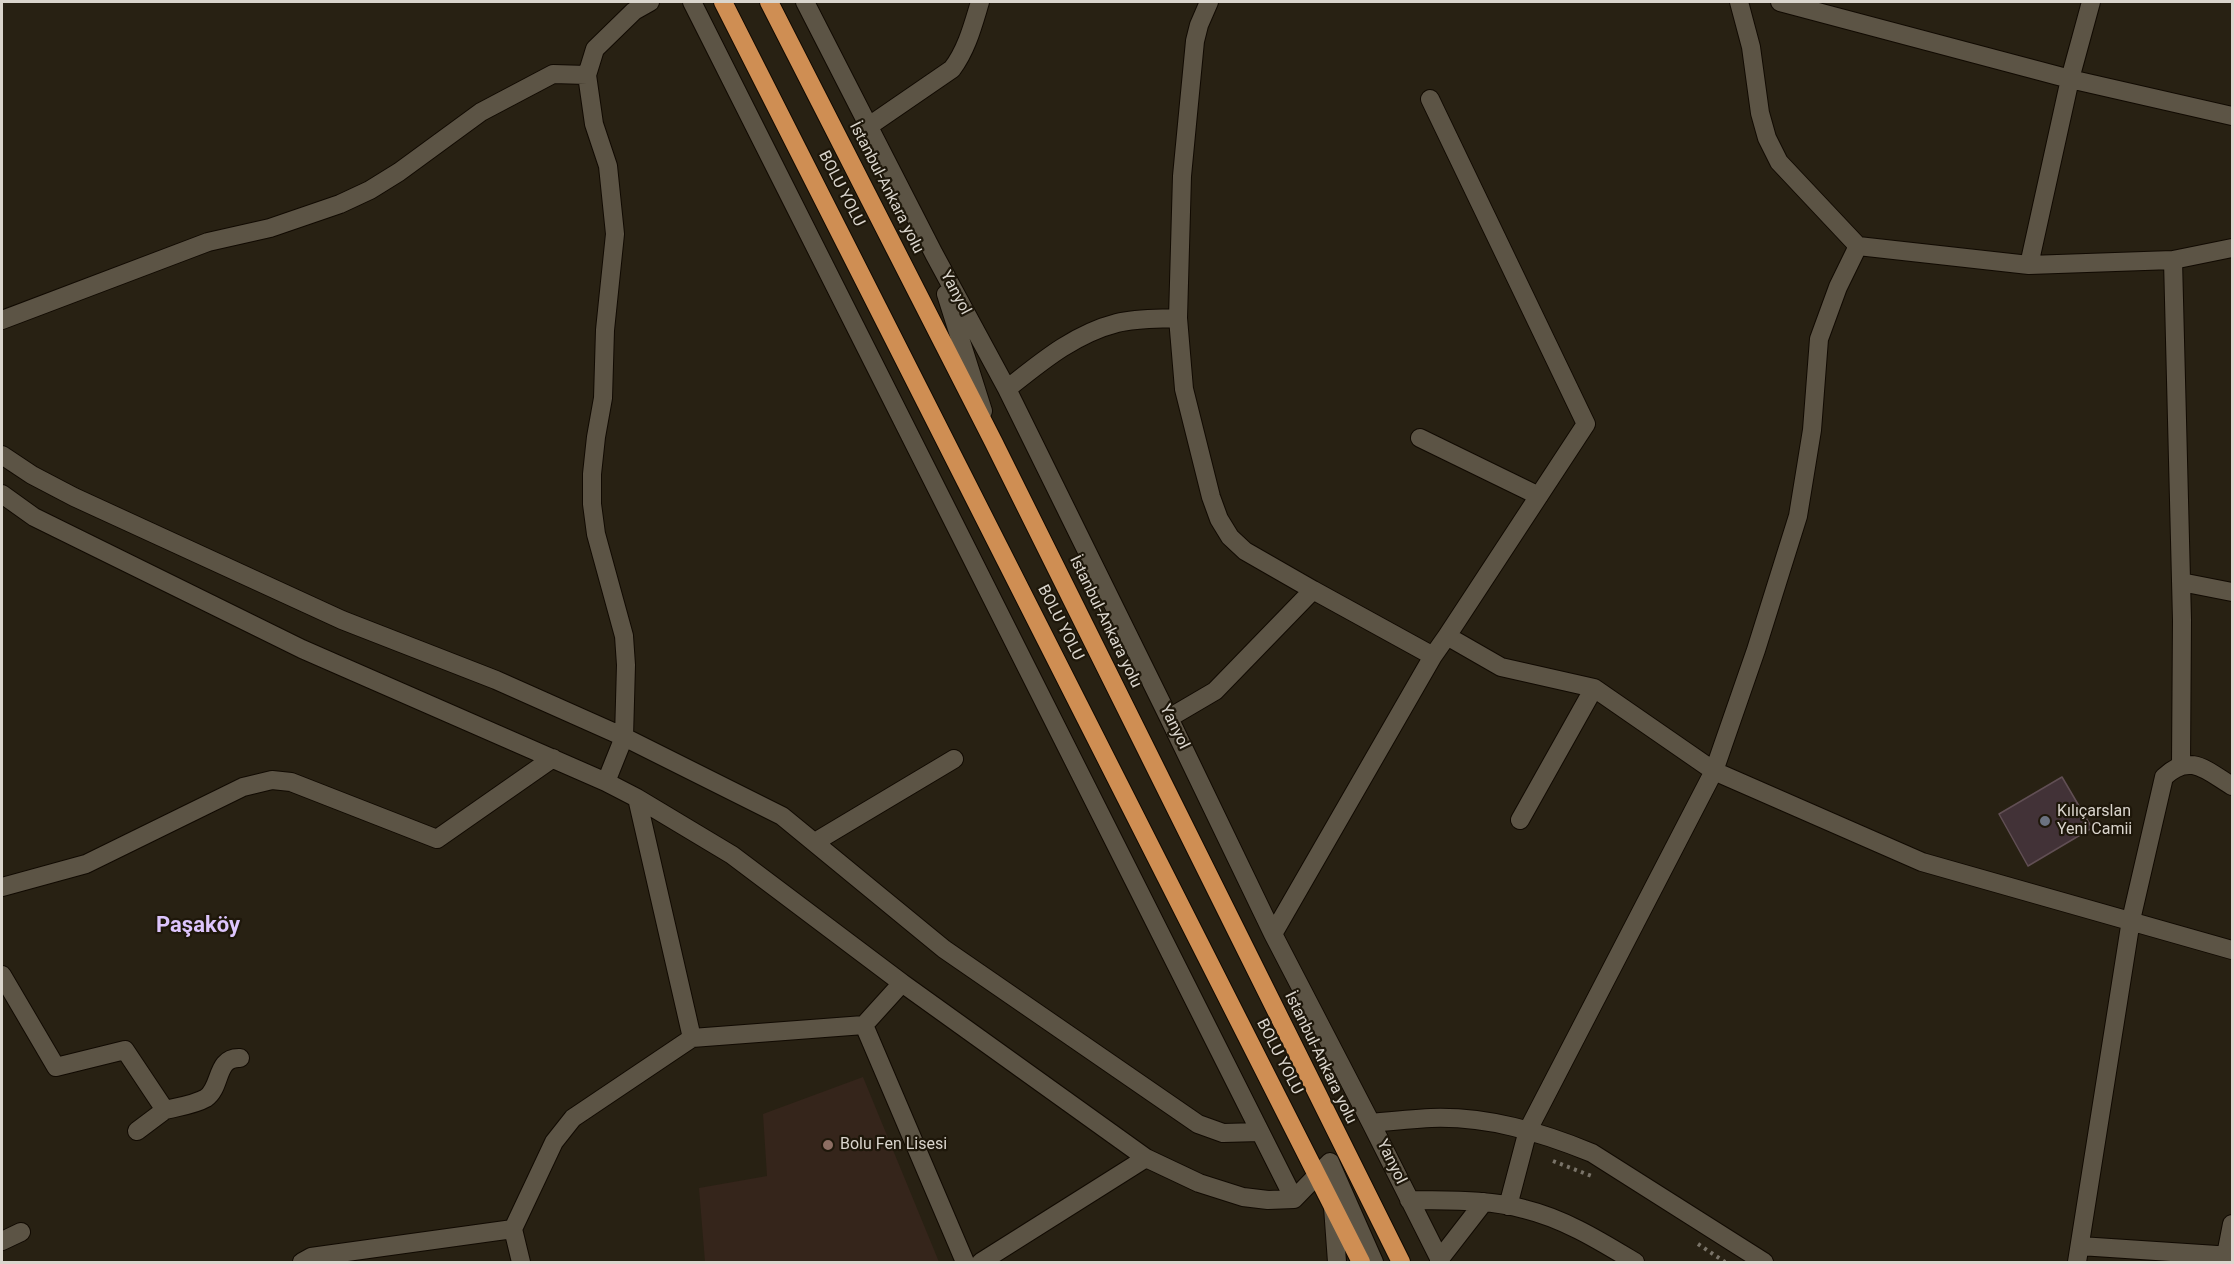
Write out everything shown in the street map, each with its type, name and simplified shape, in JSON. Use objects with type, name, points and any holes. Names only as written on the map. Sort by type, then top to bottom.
[{"type":"highway","name":"BOLU YOLU","points":[[723,2],[1361,1263]]},
{"type":"highway","name":"İstanbul-Ankara yolu","points":[[768,2],[993,441],[1401,1263]]},
{"type":"street","points":[[606,782],[624,737],[626,665],[624,636],[596,534],[592,504],[592,474],[603,398],[605,330],[615,234],[608,166],[594,124],[587,75],[595,49],[634,11],[650,2]]},
{"type":"street","points":[[692,2],[739,91],[1294,1199]]},
{"type":"street","name":"Yanyol","points":[[805,2],[934,254],[1007,389],[1273,934],[1440,1261]]},
{"type":"street","points":[[869,126],[952,69],[967,43],[980,2]]},
{"type":"street","points":[[1209,2],[1199,25],[1182,176],[1178,318],[1181,376],[1211,497],[1219,519],[1230,537],[1245,551],[1433,656]]},
{"type":"street","points":[[1739,2],[1751,47],[1760,113],[1767,138],[1779,162],[1858,246],[2029,265],[2173,260],[2232,248]]},
{"type":"street","points":[[1780,2],[2070,79],[2232,116]]},
{"type":"street","points":[[2029,265],[2070,79],[2091,2]]},
{"type":"street","points":[[2,320],[208,242],[270,228],[340,204],[399,172],[481,112],[553,74],[587,75]]},
{"type":"street","points":[[739,91],[762,78]]},
{"type":"street","points":[[1273,934],[1433,656],[1586,424],[1430,99]]},
{"type":"street","points":[[1508,1206],[1528,1130],[1714,771],[1756,650],[1798,516],[1812,430],[1819,339],[1838,287],[1858,246]]},
{"type":"street","points":[[934,254],[993,441]]},
{"type":"street","points":[[2173,260],[2181,582],[2181,764]]},
{"type":"street","points":[[1007,389],[1075,339],[1117,323],[1178,318]]},
{"type":"street","points":[[1420,438],[1539,496]]},
{"type":"street","points":[[2,454],[32,475],[74,496],[342,620],[496,680],[624,737],[782,816],[944,949],[1198,1124],[1223,1133],[1260,1132]]},
{"type":"street","points":[[2,494],[34,517],[302,649],[553,758],[637,798],[732,855],[902,983],[1146,1158],[1199,1183],[1243,1197],[1268,1200],[1294,1199],[1330,1162]]},
{"type":"street","points":[[2181,582],[2232,592]]},
{"type":"street","points":[[1169,718],[1215,692],[1313,591]]},
{"type":"street","points":[[1447,636],[1501,667],[1594,688],[1714,771],[1922,862],[2232,950]]},
{"type":"street","points":[[1520,820],[1594,688]]},
{"type":"street","points":[[2,887],[86,864],[243,787],[272,780],[291,782],[437,839],[553,758]]},
{"type":"street","points":[[814,842],[954,759]]},
{"type":"street","points":[[2232,786],[2190,763],[2181,764],[2164,777],[2131,920],[2078,1254],[2229,1255],[2232,1224]]},
{"type":"street","points":[[637,798],[692,1038]]},
{"type":"street","points":[[2,975],[56,1067],[125,1050],[165,1110]]},
{"type":"street","points":[[521,1263],[513,1229],[554,1142],[573,1118],[692,1038],[864,1025],[902,983]]},
{"type":"street","points":[[864,1025],[965,1263]]},
{"type":"street","points":[[136,1131],[165,1110],[208,1096],[215,1087],[225,1063],[230,1059],[240,1058]]},
{"type":"street","points":[[1371,1122],[1433,1118],[1456,1119],[1486,1121],[1528,1130],[1592,1153],[1764,1263]]},
{"type":"street","points":[[981,1263],[1146,1158]]},
{"type":"street","points":[[1330,1162],[1337,1263]]},
{"type":"street","points":[[1330,1162],[1374,1263]]},
{"type":"street","points":[[1410,1200],[1484,1202],[1552,1218],[1583,1231],[1635,1263]]},
{"type":"street","points":[[1440,1261],[1484,1202]]},
{"type":"street","points":[[302,1263],[311,1257],[513,1229]]},
{"type":"street","points":[[2,1241],[21,1232]]},
{"type":"shaded area","name":"Bolu Fen Lisesi","points":[[863,1077],[939,1262],[705,1262],[699,1188],[767,1176],[763,1114]]},
{"type":"building","name":"Kılıçarslan Yeni Camii","points":[[2062,777],[2092,828],[2028,866],[1999,814]]},
{"type":"place","name":"Kılıçarslan Yeni Camii","points":[[2045,821]]},
{"type":"place","name":"Bolu Fen Lisesi","points":[[828,1145]]},
{"type":"district","name":"Paşaköy","points":[[198,926]]}]
